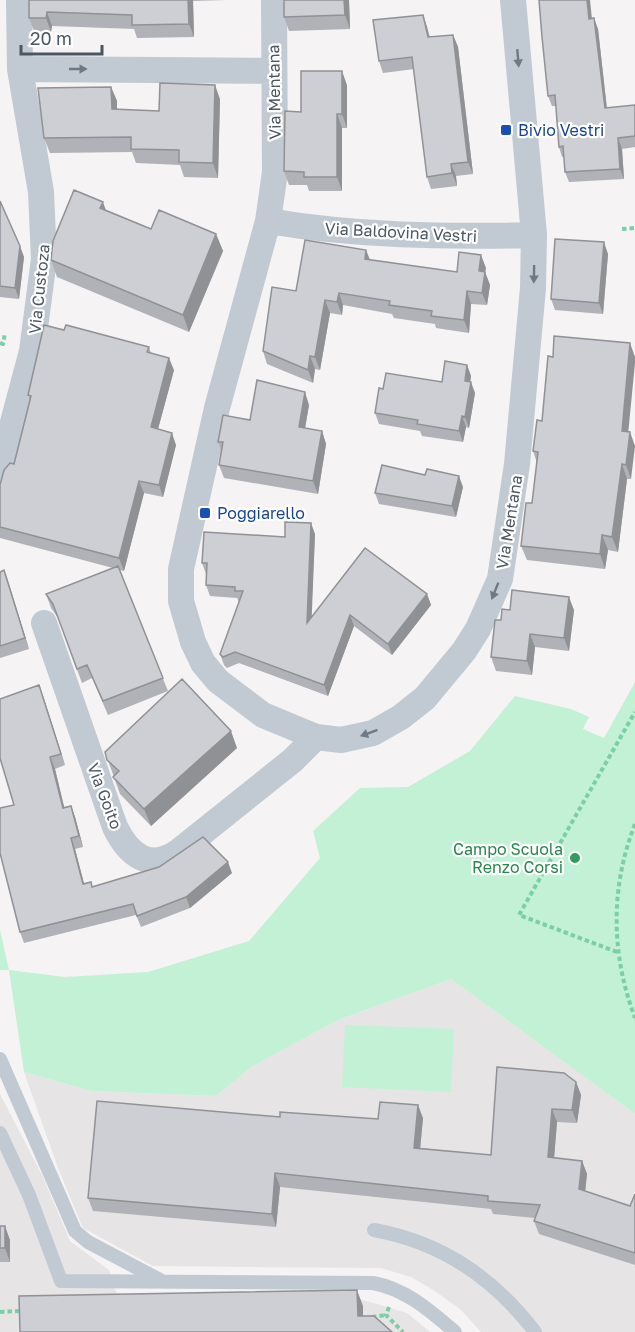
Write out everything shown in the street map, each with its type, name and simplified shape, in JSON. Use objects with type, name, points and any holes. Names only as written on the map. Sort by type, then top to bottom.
[{"type":"street","name":"Via Custoza","points":[[0,471],[32,351],[44,259],[41,192],[20,69],[19,0]]},
{"type":"street","name":"Via Mentana","points":[[274,0],[275,172],[268,221],[214,420],[181,569],[181,601],[193,642],[203,663],[218,681],[263,715],[316,737],[340,740],[358,737],[401,717],[425,698],[464,651],[500,579],[518,464],[533,288],[534,235],[513,0]]},
{"type":"street","points":[[20,69],[274,71]]},
{"type":"street","name":"Via Baldovina Vestri","points":[[268,221],[385,233],[459,237],[534,235]]},
{"type":"street","name":"Via Goito","points":[[44,622],[115,827],[130,849],[147,860],[165,861],[178,852],[293,760],[316,737]]},
{"type":"lane","points":[[0,1059],[75,1231],[88,1242],[162,1281]]},
{"type":"lane","points":[[0,1133],[29,1195],[62,1281],[373,1283],[402,1293],[455,1332]]},
{"type":"lane","points":[[374,1230],[418,1241],[469,1267],[506,1297],[535,1332]]},
{"type":"path","points":[[622,229],[635,228]]},
{"type":"path","points":[[617,952],[519,915],[635,712]]},
{"type":"path","points":[[629,723],[635,727]]},
{"type":"path","points":[[635,824],[620,870],[616,917],[617,952],[622,979],[635,1018]]},
{"type":"path","points":[[0,1312],[20,1311]]},
{"type":"path","points":[[363,1318],[386,1315]]},
{"type":"shaded area","points":[[451,979],[635,1114],[635,1332],[481,1332],[461,1310],[435,1291],[411,1277],[381,1268],[153,1266],[83,1228],[58,1168],[24,1072],[91,1091],[216,1096],[253,1066],[338,1020]]},
{"type":"shaded area","points":[[0,1094],[42,1175],[70,1241],[109,1270],[119,1302],[356,1298],[407,1313],[430,1332],[0,1332]]},
{"type":"green space","points":[[635,682],[635,1114],[451,979],[338,1020],[253,1066],[216,1096],[91,1091],[24,1072],[9,970],[65,977],[148,972],[249,941],[320,858],[313,831],[360,788],[408,787],[470,751],[515,696],[571,709],[589,717],[583,729],[604,738]]},
{"type":"green space","points":[[0,930],[9,970],[0,970]]},
{"type":"green space","points":[[345,1025],[454,1029],[451,1092],[342,1087]]},
{"type":"building","points":[[29,0],[188,0],[189,24],[132,25],[132,15],[47,12],[46,18],[29,18]]},
{"type":"building","points":[[284,0],[344,0],[345,15],[284,17]]},
{"type":"building","points":[[539,0],[587,0],[589,19],[594,18],[605,108],[635,105],[635,136],[618,138],[620,169],[565,172],[563,146],[559,147],[555,95],[548,96]]},
{"type":"building","points":[[423,15],[428,37],[453,35],[468,162],[451,164],[452,173],[427,177],[412,57],[379,61],[373,20]]},
{"type":"building","points":[[301,71],[342,71],[342,114],[337,114],[337,177],[304,177],[304,172],[284,171],[285,111],[301,112]]},
{"type":"building","points":[[160,83],[215,85],[213,163],[179,162],[179,150],[131,149],[131,137],[44,138],[38,88],[111,87],[112,109],[159,111]]},
{"type":"building","points":[[74,190],[103,202],[100,208],[151,229],[159,210],[216,234],[183,315],[51,260],[53,241]]},
{"type":"building","points":[[0,201],[20,246],[15,288],[0,286]]},
{"type":"building","points":[[555,239],[604,242],[599,303],[551,299]]},
{"type":"building","points":[[305,240],[366,250],[365,259],[457,272],[459,252],[481,255],[479,271],[485,272],[482,293],[467,291],[464,320],[431,316],[432,311],[389,305],[390,301],[339,293],[337,302],[325,300],[315,357],[310,356],[308,370],[263,351],[272,287],[296,291]]},
{"type":"building","points":[[44,325],[64,330],[66,325],[149,347],[147,352],[169,358],[151,427],[172,433],[159,485],[139,481],[119,558],[0,527],[0,485],[4,470],[10,463],[14,464],[31,396],[28,395]]},
{"type":"building","points":[[554,336],[630,343],[622,431],[630,432],[626,465],[622,464],[612,537],[602,535],[600,554],[521,546],[526,503],[532,503],[538,452],[533,451],[537,420],[542,421],[548,356],[553,357]]},
{"type":"building","points":[[445,361],[467,365],[465,381],[471,382],[465,417],[462,416],[459,431],[417,424],[418,420],[375,413],[379,388],[383,389],[386,373],[442,382]]},
{"type":"building","points":[[257,380],[305,392],[299,427],[322,431],[313,481],[219,465],[223,442],[218,442],[223,415],[250,420]]},
{"type":"building","points":[[382,465],[425,475],[427,469],[459,476],[452,506],[375,493]]},
{"type":"building","points":[[285,522],[311,523],[307,623],[365,548],[427,594],[388,644],[350,615],[324,685],[235,652],[223,657],[220,654],[243,591],[235,591],[235,587],[206,585],[207,563],[202,563],[204,532],[285,537]]},
{"type":"building","points":[[118,566],[163,678],[103,701],[87,665],[77,669],[53,604],[46,594]]},
{"type":"building","points":[[4,570],[25,638],[0,646],[0,572]]},
{"type":"building","points":[[512,590],[569,597],[564,638],[530,634],[527,661],[491,657],[495,620],[501,620],[502,609],[510,610]]},
{"type":"building","points":[[182,679],[231,731],[144,809],[113,777],[119,771],[107,760],[105,752]]},
{"type":"building","points":[[39,685],[61,754],[50,757],[63,808],[71,806],[79,836],[71,838],[83,884],[91,882],[92,887],[159,867],[203,837],[228,862],[186,897],[137,916],[133,904],[20,932],[0,853],[0,808],[14,805],[0,758],[0,699]]},
{"type":"building","points":[[497,1067],[564,1073],[576,1082],[572,1110],[552,1109],[548,1157],[582,1161],[579,1189],[630,1206],[635,1194],[635,1253],[534,1221],[540,1205],[488,1201],[488,1196],[275,1173],[272,1214],[88,1198],[97,1101],[280,1117],[280,1112],[378,1119],[380,1102],[418,1105],[414,1148],[491,1155]]},
{"type":"building","points":[[0,1226],[5,1226],[5,1248],[0,1248]]},
{"type":"building","points":[[357,1290],[358,1316],[374,1316],[392,1332],[20,1332],[19,1296]]},
{"type":"place","name":"Bivio Vestri","points":[[506,130]]},
{"type":"place","name":"Poggiarello","points":[[205,513]]},
{"type":"place","name":"Campo Scuola Renzo Corsi","points":[[575,858]]}]
